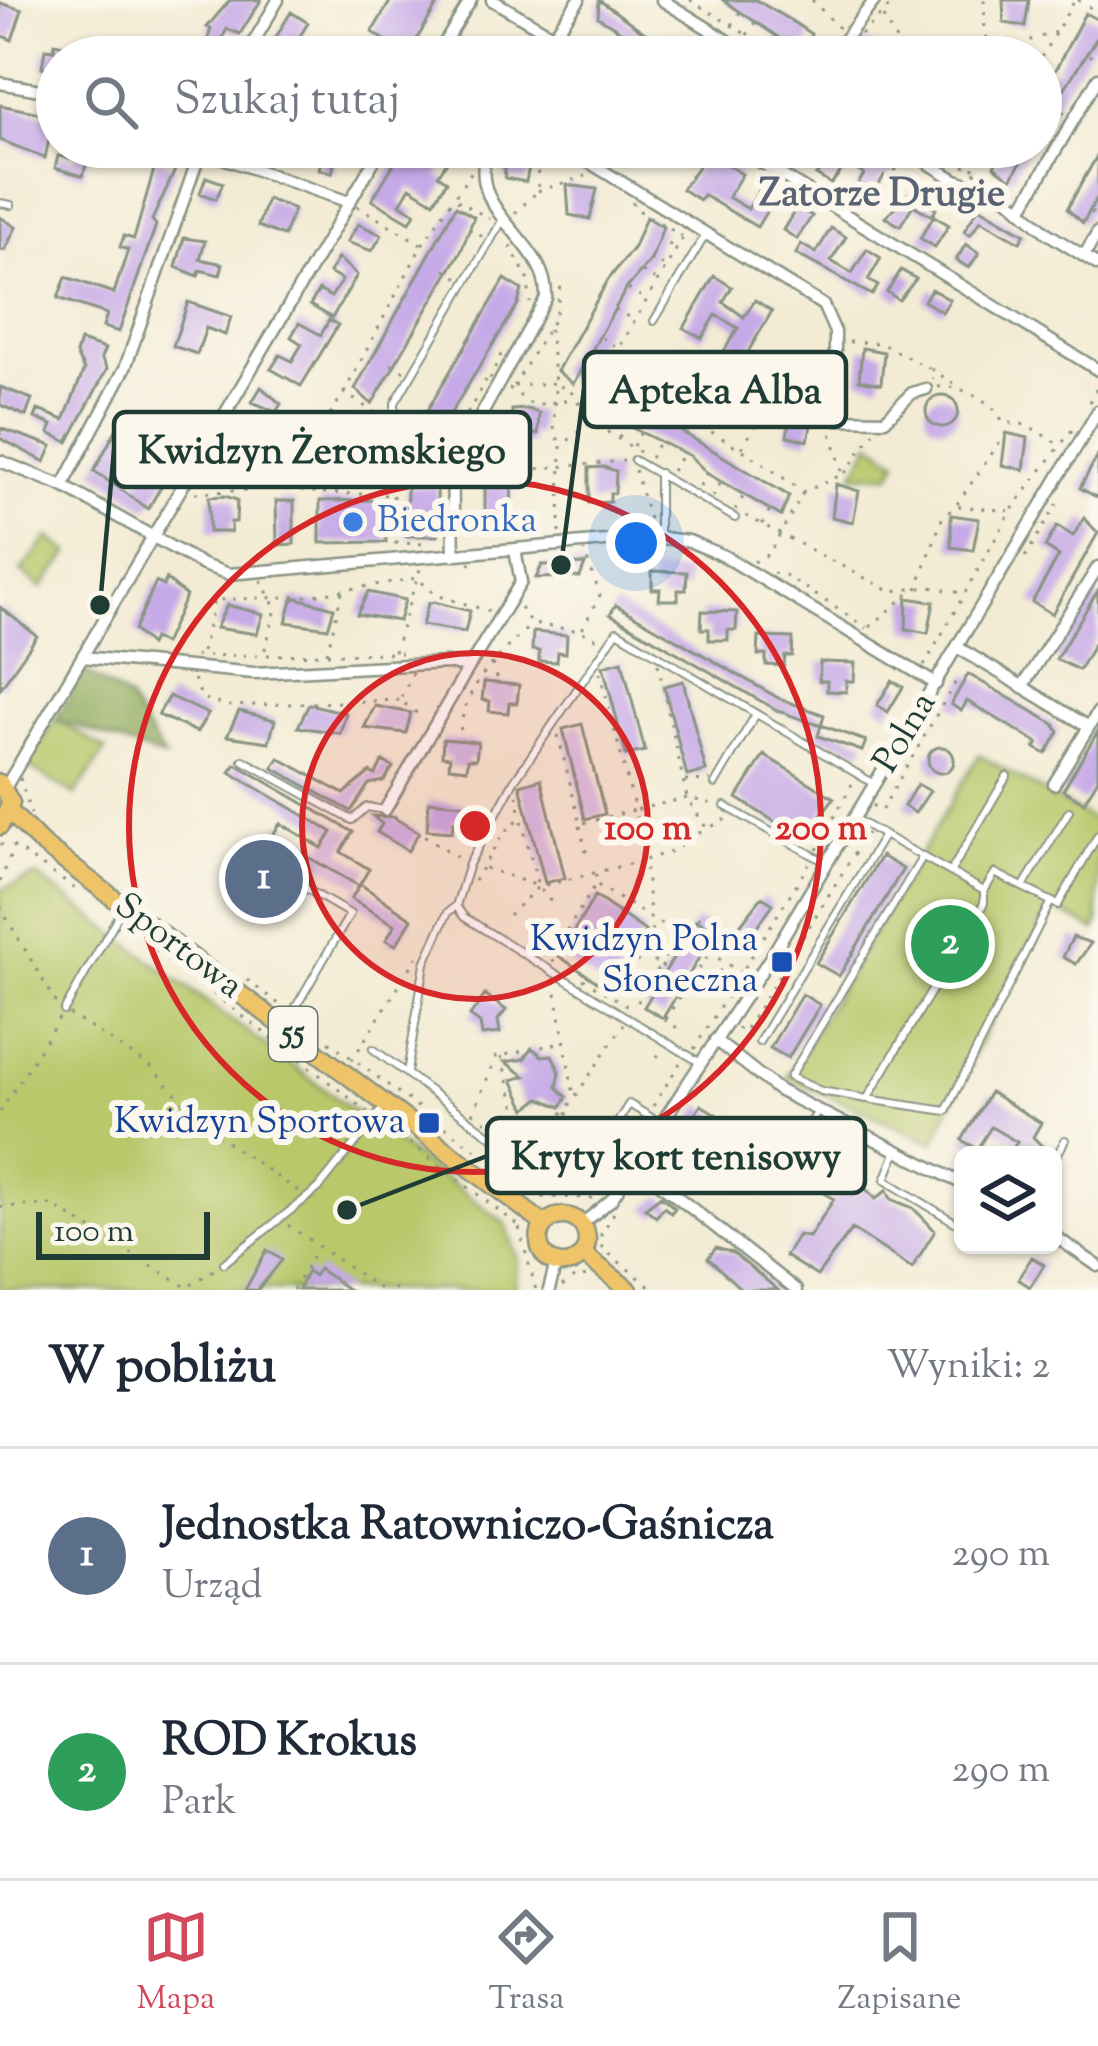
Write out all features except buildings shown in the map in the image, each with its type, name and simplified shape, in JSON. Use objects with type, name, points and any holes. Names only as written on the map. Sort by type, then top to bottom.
[{"type":"main road","name":"55","points":[[3,821],[4,779]]},
{"type":"main road","name":"Sportowa","points":[[3,821],[42,844],[120,912],[288,1020],[348,1066],[381,1111],[544,1224]]},
{"type":"main road","points":[[567,1215],[582,1224],[587,1236],[583,1254],[571,1263],[556,1263],[540,1247],[544,1224],[567,1215]]},
{"type":"main road","points":[[583,1254],[629,1290]]},
{"type":"street","points":[[257,36],[278,0]]},
{"type":"street","points":[[449,36],[471,0]]},
{"type":"street","points":[[493,0],[554,35],[579,0]]},
{"type":"street","points":[[662,0],[720,36]]},
{"type":"street","points":[[844,36],[875,0]]},
{"type":"street","points":[[1062,140],[1098,78]]},
{"type":"street","points":[[0,83],[36,89]]},
{"type":"street","points":[[63,486],[134,347],[192,168]]},
{"type":"street","points":[[254,168],[349,202]]},
{"type":"street","points":[[4,779],[82,657],[369,168]]},
{"type":"street","points":[[454,555],[452,476],[507,384],[542,312],[546,293],[539,265],[500,224],[486,194],[483,168]]},
{"type":"street","points":[[598,168],[820,302],[832,317],[835,419],[885,420],[912,393],[931,388]]},
{"type":"street","points":[[770,168],[1098,370]]},
{"type":"street","points":[[936,168],[956,180],[997,192],[1047,233],[1098,265]]},
{"type":"street","points":[[1022,208],[1045,168]]},
{"type":"street","points":[[1084,256],[1098,232]]},
{"type":"street","name":"Polna","points":[[582,1224],[639,1167],[715,1040],[723,1018],[828,864],[936,684],[1093,407]]},
{"type":"street","points":[[0,461],[63,486],[209,569],[259,574],[581,544],[659,532],[713,550],[936,684]]},
{"type":"street","points":[[386,810],[521,582],[514,550]]},
{"type":"street","points":[[1022,687],[1098,567]]},
{"type":"street","points":[[957,647],[1089,727]]},
{"type":"street","points":[[82,657],[254,673],[415,660],[469,667]]},
{"type":"street","points":[[1054,784],[1098,712]]},
{"type":"street","points":[[715,1040],[778,1090],[954,1179]]},
{"type":"street","points":[[639,1167],[796,1290]]},
{"type":"street","points":[[1062,1241],[1098,1266]]},
{"type":"street","points":[[549,1290],[556,1263]]},
{"type":"lane","points":[[0,203],[11,205]]},
{"type":"lane","points":[[394,476],[395,403],[500,224]]},
{"type":"lane","points":[[654,321],[706,234]]},
{"type":"lane","points":[[634,460],[737,514]]},
{"type":"lane","points":[[659,473],[659,532]]},
{"type":"lane","points":[[332,480],[452,476]]},
{"type":"lane","points":[[407,1073],[425,963],[455,906],[469,863],[514,781],[617,631],[875,784]]},
{"type":"lane","points":[[715,784],[756,714]]},
{"type":"lane","points":[[243,760],[352,820],[367,807],[386,810]]},
{"type":"lane","points":[[951,872],[1007,776]]},
{"type":"lane","points":[[725,806],[828,864]]},
{"type":"lane","points":[[1023,887],[1069,811]]},
{"type":"lane","points":[[855,819],[984,891]]},
{"type":"lane","points":[[759,1042],[884,835]]},
{"type":"lane","points":[[867,1099],[984,903],[984,891],[995,873],[1058,905],[1098,835]]},
{"type":"lane","points":[[923,856],[790,1076],[821,1091],[946,1111],[1051,902]]},
{"type":"lane","points":[[286,877],[350,914],[288,1020]]},
{"type":"lane","points":[[455,906],[464,917],[552,968],[633,1009],[700,1063]]},
{"type":"lane","points":[[64,1010],[120,912]]},
{"type":"lane","points":[[374,1049],[563,1189],[580,1181],[628,1104],[661,1124]]},
{"type":"lane","points":[[224,1262],[308,1198],[381,1111]]},
{"type":"lane","points":[[768,1192],[818,1111]]},
{"type":"lane","points":[[1062,1146],[1065,1140]]},
{"type":"lane","points":[[897,1150],[885,1180],[954,1222]]},
{"type":"path","points":[[690,0],[750,36]]},
{"type":"path","points":[[705,9],[711,0]]},
{"type":"path","points":[[812,0],[842,31],[839,36]]},
{"type":"path","points":[[984,0],[986,36]]},
{"type":"path","points":[[1054,36],[1077,0],[1098,12]]},
{"type":"path","points":[[732,26],[740,12]]},
{"type":"path","points":[[883,16],[893,36]]},
{"type":"path","points":[[747,34],[755,22]]},
{"type":"path","points":[[1043,36],[1056,32]]},
{"type":"path","points":[[1089,55],[1098,60]]},
{"type":"path","points":[[1062,112],[1069,116]]},
{"type":"path","points":[[283,488],[344,393],[422,245],[474,168]]},
{"type":"path","points":[[537,168],[538,191]]},
{"type":"path","points":[[974,168],[999,186]]},
{"type":"path","points":[[431,472],[529,308],[530,285],[500,224],[538,191],[582,179],[591,170]]},
{"type":"path","points":[[349,202],[422,245]]},
{"type":"path","points":[[1090,212],[1098,217]]},
{"type":"path","points":[[561,546],[561,446],[554,402],[549,329],[505,385],[523,402],[554,402],[578,402],[598,383],[690,225]]},
{"type":"path","points":[[469,229],[486,238]]},
{"type":"path","points":[[658,238],[677,249]]},
{"type":"path","points":[[650,258],[667,267]]},
{"type":"path","points":[[445,270],[462,280]]},
{"type":"path","points":[[642,272],[658,281]]},
{"type":"path","points":[[628,289],[647,303]]},
{"type":"path","points":[[517,302],[529,308]]},
{"type":"path","points":[[615,309],[635,321]]},
{"type":"path","points":[[509,316],[520,322]]},
{"type":"path","points":[[496,337],[507,344]]},
{"type":"path","points":[[602,338],[619,348]]},
{"type":"path","points":[[835,342],[880,343],[997,410],[1003,422],[1028,425],[1059,445]]},
{"type":"path","points":[[488,351],[499,358]]},
{"type":"path","points":[[593,353],[610,362]]},
{"type":"path","points":[[391,364],[406,373]]},
{"type":"path","points":[[929,368],[931,388],[956,385]]},
{"type":"path","points":[[475,373],[507,384],[555,383],[578,402],[592,422]]},
{"type":"path","points":[[580,374],[598,383]]},
{"type":"path","points":[[1093,407],[1098,386]]},
{"type":"path","points":[[466,388],[477,394]]},
{"type":"path","points":[[741,449],[769,404],[807,400],[822,388],[836,389]]},
{"type":"path","points":[[561,446],[626,390],[642,392],[804,492]]},
{"type":"path","points":[[344,393],[395,427]]},
{"type":"path","points":[[454,409],[465,416]]},
{"type":"path","points":[[328,419],[360,414],[368,418],[374,411]]},
{"type":"path","points":[[830,418],[843,474]]},
{"type":"path","points":[[753,563],[769,554],[804,492],[843,474],[885,420]]},
{"type":"path","points":[[908,658],[921,671],[1011,512],[1080,420]]},
{"type":"path","points":[[446,423],[456,430]]},
{"type":"path","points":[[618,440],[627,424]]},
{"type":"path","points":[[957,506],[959,494],[1012,424]]},
{"type":"path","points":[[216,429],[227,435],[270,432],[306,451]]},
{"type":"path","points":[[632,448],[641,432]]},
{"type":"path","points":[[650,459],[661,439]]},
{"type":"path","points":[[433,445],[445,451]]},
{"type":"path","points":[[671,472],[684,452]]},
{"type":"path","points":[[377,454],[378,470],[394,476],[394,543],[424,542]]},
{"type":"path","points":[[452,476],[561,463],[630,463],[652,527],[659,532]]},
{"type":"path","points":[[698,488],[707,471]]},
{"type":"path","points":[[713,496],[723,478]]},
{"type":"path","points":[[321,493],[332,480]]},
{"type":"path","points":[[178,494],[283,488],[393,496]]},
{"type":"path","points":[[746,492],[737,514],[863,572],[890,590],[910,593]]},
{"type":"path","points":[[917,591],[943,516],[957,506],[1011,512]]},
{"type":"path","points":[[761,525],[770,511]]},
{"type":"path","points":[[581,544],[600,595],[581,632]]},
{"type":"path","points":[[751,551],[748,560],[867,628],[872,636]]},
{"type":"path","points":[[769,554],[774,573]]},
{"type":"path","points":[[469,560],[472,573]]},
{"type":"path","points":[[393,653],[422,565]]},
{"type":"path","points":[[259,574],[276,609],[262,657]]},
{"type":"path","points":[[191,665],[199,655],[214,600],[271,599],[417,578]]},
{"type":"path","points":[[417,578],[436,595],[494,612]]},
{"type":"path","points":[[867,628],[910,593],[930,587],[964,593]]},
{"type":"path","points":[[326,656],[342,590]]},
{"type":"path","points":[[486,625],[501,600]]},
{"type":"path","points":[[518,605],[532,624],[599,639]]},
{"type":"path","points":[[460,742],[458,716],[492,662],[532,624]]},
{"type":"path","points":[[550,626],[550,634]]},
{"type":"path","points":[[199,655],[393,653],[415,660],[412,679],[401,687],[400,700]]},
{"type":"path","points":[[191,665],[199,655]]},
{"type":"path","points":[[656,655],[687,798],[707,829]]},
{"type":"path","points":[[492,662],[500,685]]},
{"type":"path","points":[[597,662],[635,810],[652,936],[642,954],[624,965]]},
{"type":"path","points":[[191,665],[202,698],[228,706],[400,700],[426,720],[430,734]]},
{"type":"path","points":[[723,1018],[744,1032],[959,676]]},
{"type":"path","points":[[555,722],[587,856]]},
{"type":"path","points":[[244,978],[288,1020],[348,1066],[537,1195],[588,1201],[686,1054],[723,1018],[860,776]]},
{"type":"path","points":[[683,782],[706,777],[715,784]]},
{"type":"path","points":[[4,779],[24,781],[33,818]]},
{"type":"path","points":[[514,781],[538,887],[553,904]]},
{"type":"path","points":[[580,824],[687,798],[725,806]]},
{"type":"path","points":[[866,801],[881,811]]},
{"type":"path","points":[[386,810],[469,863]]},
{"type":"path","points":[[509,915],[538,887],[673,851],[739,814]]},
{"type":"path","points":[[455,906],[521,817]]},
{"type":"path","points":[[0,844],[14,847],[80,891]]},
{"type":"path","points":[[0,881],[14,847]]},
{"type":"path","points":[[483,867],[538,887]]},
{"type":"path","points":[[595,873],[596,884],[551,956],[633,1009],[684,1032]]},
{"type":"path","points":[[596,884],[679,934]]},
{"type":"path","points":[[0,909],[64,1010],[151,1067],[211,1131],[308,1198]]},
{"type":"path","points":[[120,912],[519,1223],[536,1290]]},
{"type":"path","points":[[500,1055],[470,1122],[519,1117],[547,1120],[565,1112],[679,934],[698,916],[719,929],[710,953],[664,1021]]},
{"type":"path","points":[[348,1066],[420,951]]},
{"type":"path","points":[[710,953],[744,975]]},
{"type":"path","points":[[642,954],[667,969]]},
{"type":"path","points":[[719,972],[728,965]]},
{"type":"path","points":[[552,968],[574,1100]]},
{"type":"path","points":[[0,1112],[64,1010]]},
{"type":"path","points":[[500,1055],[564,1042]]},
{"type":"path","points":[[500,1055],[519,1117]]},
{"type":"path","points":[[565,1112],[606,1141]]},
{"type":"path","points":[[547,1120],[563,1189]]},
{"type":"path","points":[[537,1195],[547,1181]]},
{"type":"path","points":[[0,1207],[52,1205],[190,1288],[224,1262]]},
{"type":"path","points":[[281,1220],[381,1290]]},
{"type":"path","points":[[608,1221],[599,1240],[603,1250],[654,1290]]},
{"type":"path","points":[[304,1236],[311,1225]]},
{"type":"path","points":[[293,1290],[328,1236]]},
{"type":"path","points":[[561,1289],[574,1278],[588,1276]]},
{"type":"green space","points":[[871,442],[898,461],[891,474],[853,475]]},
{"type":"green space","points":[[49,537],[70,553],[42,588],[21,571]]},
{"type":"green space","points":[[84,671],[128,699],[164,758],[56,719]]},
{"type":"green space","points":[[56,719],[106,750],[75,795],[27,766]]},
{"type":"green space","points":[[979,755],[1098,823],[1098,924],[1095,930],[1051,907],[970,1061],[934,1143],[787,1077]]},
{"type":"green space","points":[[37,876],[505,1223],[518,1259],[515,1290],[0,1290],[0,890]]},
{"type":"place","name":"Biedronka","points":[[353,522]]},
{"type":"place","name":"Apteka Alba","points":[[561,565]]},
{"type":"place","name":"Kwidzyn Żeromskiego","points":[[100,605]]},
{"type":"place","name":"Jednostka Ratowniczo-Gaśnicza","points":[[264,879]]},
{"type":"place","name":"ROD Krokus","points":[[950,944]]},
{"type":"place","name":"Kwidzyn Polna Słoneczna","points":[[782,962]]},
{"type":"place","name":"Kwidzyn Sportowa","points":[[429,1123]]},
{"type":"place","name":"Kryty kort tenisowy","points":[[347,1210]]},
{"type":"district","name":"Zatorze Drugie","points":[[882,196]]}]
